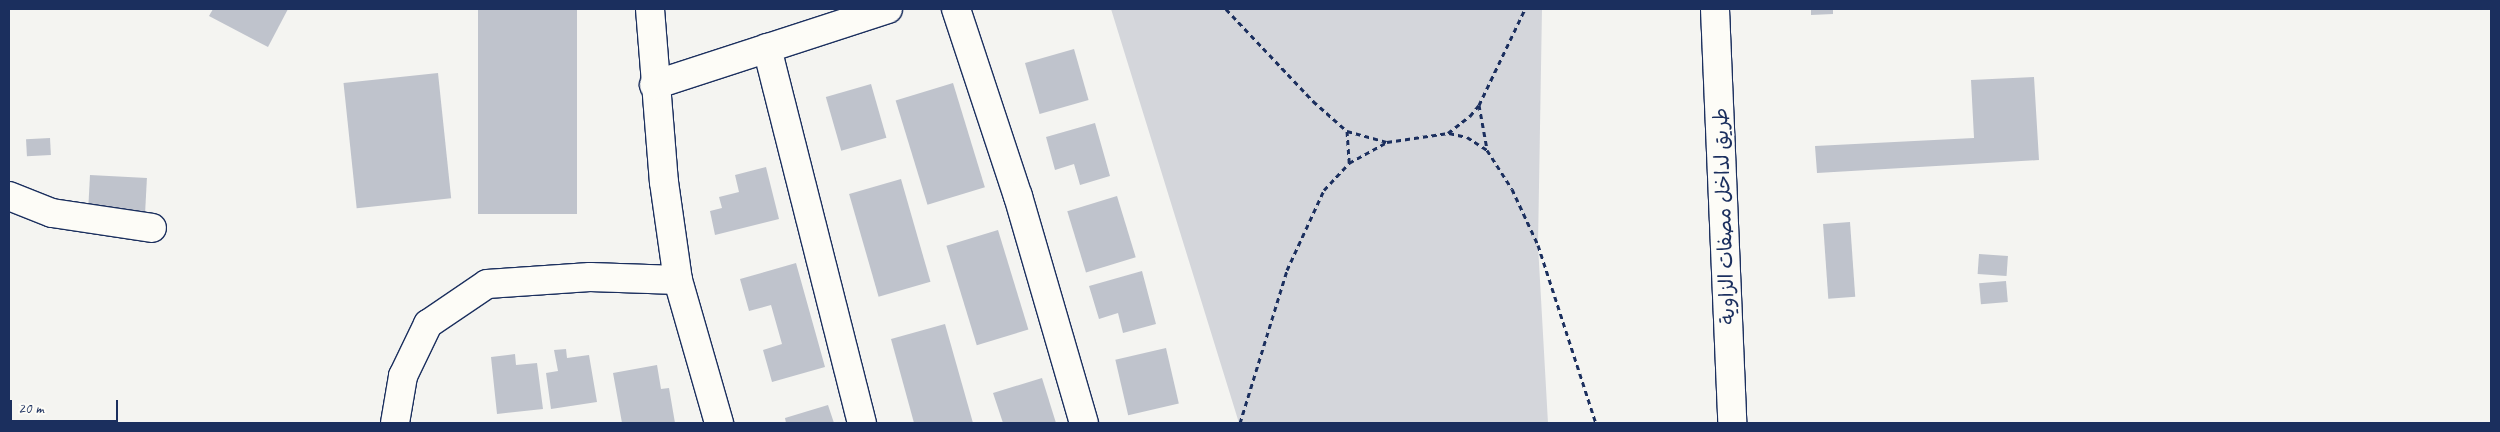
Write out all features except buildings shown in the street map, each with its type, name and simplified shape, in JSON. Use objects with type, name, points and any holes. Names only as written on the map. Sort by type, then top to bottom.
[{"type":"street","points":[[650,9],[654,85],[678,280],[719,423]]},
{"type":"street","points":[[654,85],[888,9]]},
{"type":"street","points":[[956,9],[1018,196],[1084,423]]},
{"type":"street","name":"طريق لداخل مصفات الزاوية","points":[[1715,9],[1732,423]]},
{"type":"street","points":[[767,48],[862,423]]},
{"type":"street","points":[[9,196],[52,213],[152,228]]},
{"type":"street","points":[[395,423],[403,376],[428,324],[487,284],[590,277],[678,280]]},
{"type":"path","points":[[1226,9],[1313,101],[1347,131],[1387,142]]},
{"type":"path","points":[[1448,133],[1479,105],[1525,9]]},
{"type":"path","points":[[1479,105],[1487,150],[1512,189],[1538,245],[1596,423]]},
{"type":"path","points":[[1347,131],[1349,163]]},
{"type":"path","points":[[1240,423],[1296,248],[1324,190],[1349,163],[1387,142],[1448,133],[1467,137],[1487,150]]},
{"type":"shaded area","points":[[1111,9],[1542,9],[1538,245],[1548,423],[1239,423]]}]
